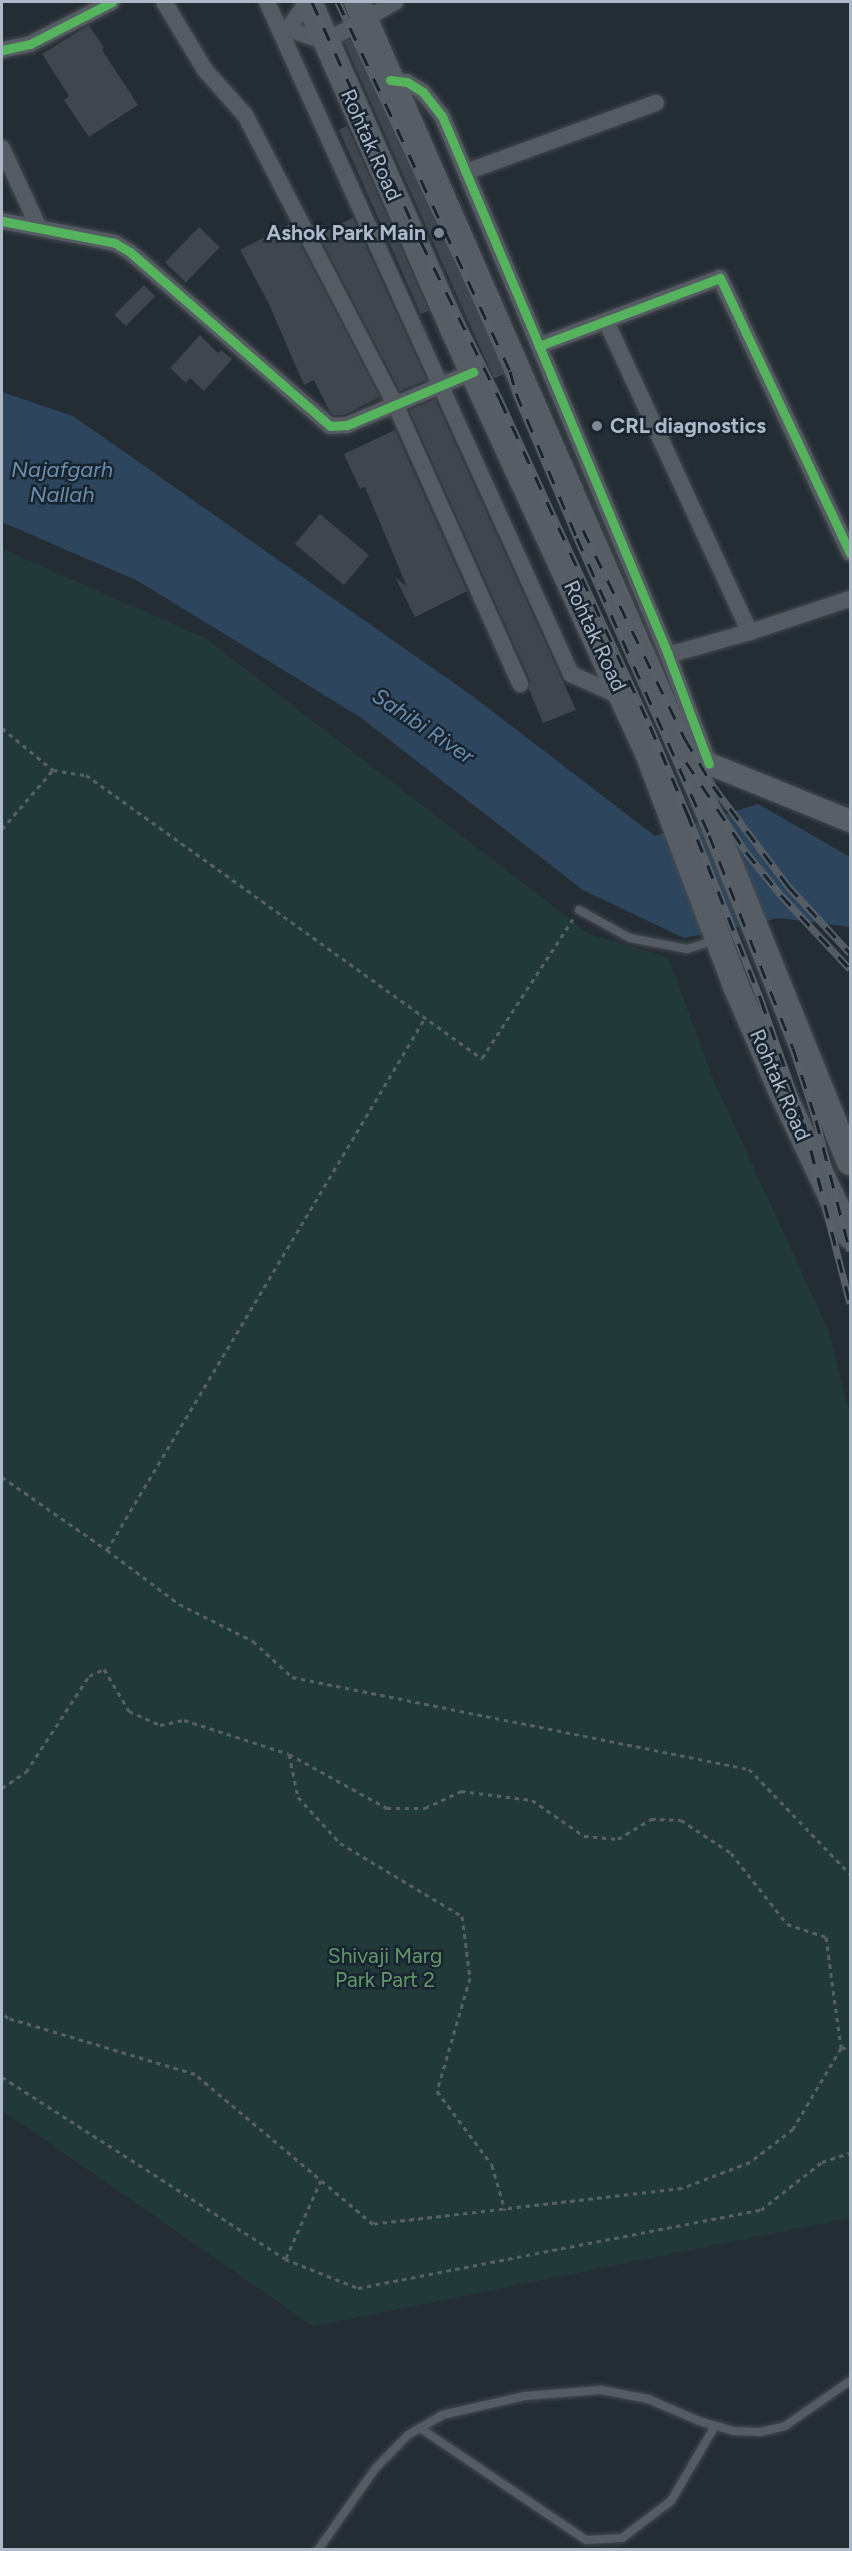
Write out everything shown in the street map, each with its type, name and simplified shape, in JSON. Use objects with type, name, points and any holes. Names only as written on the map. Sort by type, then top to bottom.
[{"type":"main road","name":"Rohtak Road","points":[[308,2],[473,372],[622,697],[674,816],[736,986],[781,1090],[850,1236]]},
{"type":"main road","name":"Rohtak Road","points":[[361,11],[685,754],[850,1162]]},
{"type":"street","points":[[2,50],[30,44],[112,2]]},
{"type":"street","points":[[164,2],[206,70],[246,115],[395,404],[520,684]]},
{"type":"street","points":[[267,2],[284,31],[571,674],[622,697]]},
{"type":"street","points":[[284,31],[308,2]]},
{"type":"street","points":[[284,31],[325,42],[361,11],[395,2]]},
{"type":"street","points":[[390,80],[407,82],[423,92],[442,116],[668,655],[709,764]]},
{"type":"street","points":[[466,171],[656,103]]},
{"type":"street","points":[[2,148],[39,228]]},
{"type":"street","points":[[2,221],[115,243],[130,252],[330,426],[347,424],[473,372]]},
{"type":"street","points":[[539,346],[720,278],[850,553]]},
{"type":"street","points":[[606,321],[750,632]]},
{"type":"street","points":[[668,655],[750,632],[850,599]]},
{"type":"street","points":[[685,754],[850,821]]},
{"type":"lane","points":[[579,910],[630,938],[687,949],[719,938]]},
{"type":"lane","points":[[318,2550],[375,2469],[408,2435],[441,2415],[525,2396],[601,2390],[648,2399],[734,2432],[760,2432],[785,2426],[850,2381]]},
{"type":"lane","points":[[420,2428],[586,2540],[622,2538],[671,2501],[715,2426]]},
{"type":"path","points":[[2,728],[53,770],[86,775],[482,1058],[579,910]]},
{"type":"path","points":[[2,830],[53,770]]},
{"type":"path","points":[[107,1550],[425,1018]]},
{"type":"path","points":[[2,1478],[107,1550],[179,1604],[254,1641],[292,1677],[749,1769],[850,1874]]},
{"type":"path","points":[[2,1788],[26,1772],[89,1676],[104,1669],[129,1711],[160,1725],[184,1720],[289,1754],[387,1808],[425,1808],[461,1791],[532,1800],[584,1836],[618,1839],[651,1819],[681,1820],[731,1854],[788,1924],[826,1937],[841,2048],[793,2129],[750,2162],[682,2188],[505,2211],[373,2224],[195,2074],[8,2018],[2,2013]]},
{"type":"path","points":[[289,1754],[298,1797],[340,1843],[462,1916],[470,1978],[437,2091],[492,2165],[505,2211]]},
{"type":"path","points":[[841,2048],[850,2047]]},
{"type":"path","points":[[2,2077],[285,2259],[358,2288],[761,2210],[822,2162],[850,2153]]},
{"type":"path","points":[[285,2259],[321,2180]]},
{"type":"green space","name":"Shivaji Marg Park Part 2","points":[[2,549],[205,638],[589,934],[668,957],[713,1079],[829,1332],[850,1416],[850,2218],[313,2326],[2,2110]]},
{"type":"water","name":"Najafgarh Nallah","points":[[2,392],[73,416],[471,695],[655,836],[758,804],[850,857],[850,927],[779,918],[684,938],[583,890],[360,717],[138,581],[2,522]]},
{"type":"building","points":[[89,25],[104,48],[102,50],[138,105],[89,137],[64,100],[69,96],[42,54]]},
{"type":"building","points":[[356,37],[506,373],[494,378],[344,42]]},
{"type":"building","points":[[347,126],[429,311],[421,314],[339,130]]},
{"type":"building","points":[[353,218],[427,380],[400,391],[318,234]]},
{"type":"building","points":[[290,224],[380,397],[344,415],[334,415],[330,412],[314,380],[304,385],[268,302],[240,250]]},
{"type":"building","points":[[199,227],[220,247],[186,282],[165,262]]},
{"type":"building","points":[[144,285],[155,296],[126,326],[114,315]]},
{"type":"building","points":[[200,335],[218,353],[221,350],[232,359],[204,391],[190,378],[186,383],[170,368]]},
{"type":"building","points":[[435,399],[576,710],[543,723],[529,689],[530,680],[409,410]]},
{"type":"building","points":[[395,430],[467,591],[415,617],[395,577],[407,587],[365,487],[360,489],[344,454]]},
{"type":"building","points":[[320,514],[369,555],[344,585],[295,544]]},
{"type":"railway","points":[[312,2],[421,242],[500,400],[650,726],[687,813],[761,1000],[804,1123],[850,1303]]},
{"type":"railway","points":[[338,2],[510,371],[516,393],[577,538],[709,835],[793,1048],[816,1120],[850,1251]]},
{"type":"railway","points":[[583,530],[685,739],[713,786],[788,886],[850,953]]},
{"type":"railway","points":[[686,762],[746,852],[781,895],[850,969]]},
{"type":"cycle path","points":[[2,50],[30,44],[112,2]]},
{"type":"cycle path","points":[[390,80],[407,82],[423,92],[442,116],[539,346],[720,278],[850,553]]},
{"type":"cycle path","points":[[2,221],[115,243],[130,252],[330,426],[347,425],[473,372]]},
{"type":"cycle path","points":[[539,346],[668,655],[709,764]]},
{"type":"place","name":"Ashok Park Main","points":[[439,233]]},
{"type":"place","name":"CRL diagnostics","points":[[597,426]]},
{"type":"water label","name":"Sahibi River","points":[[423,726]]}]
